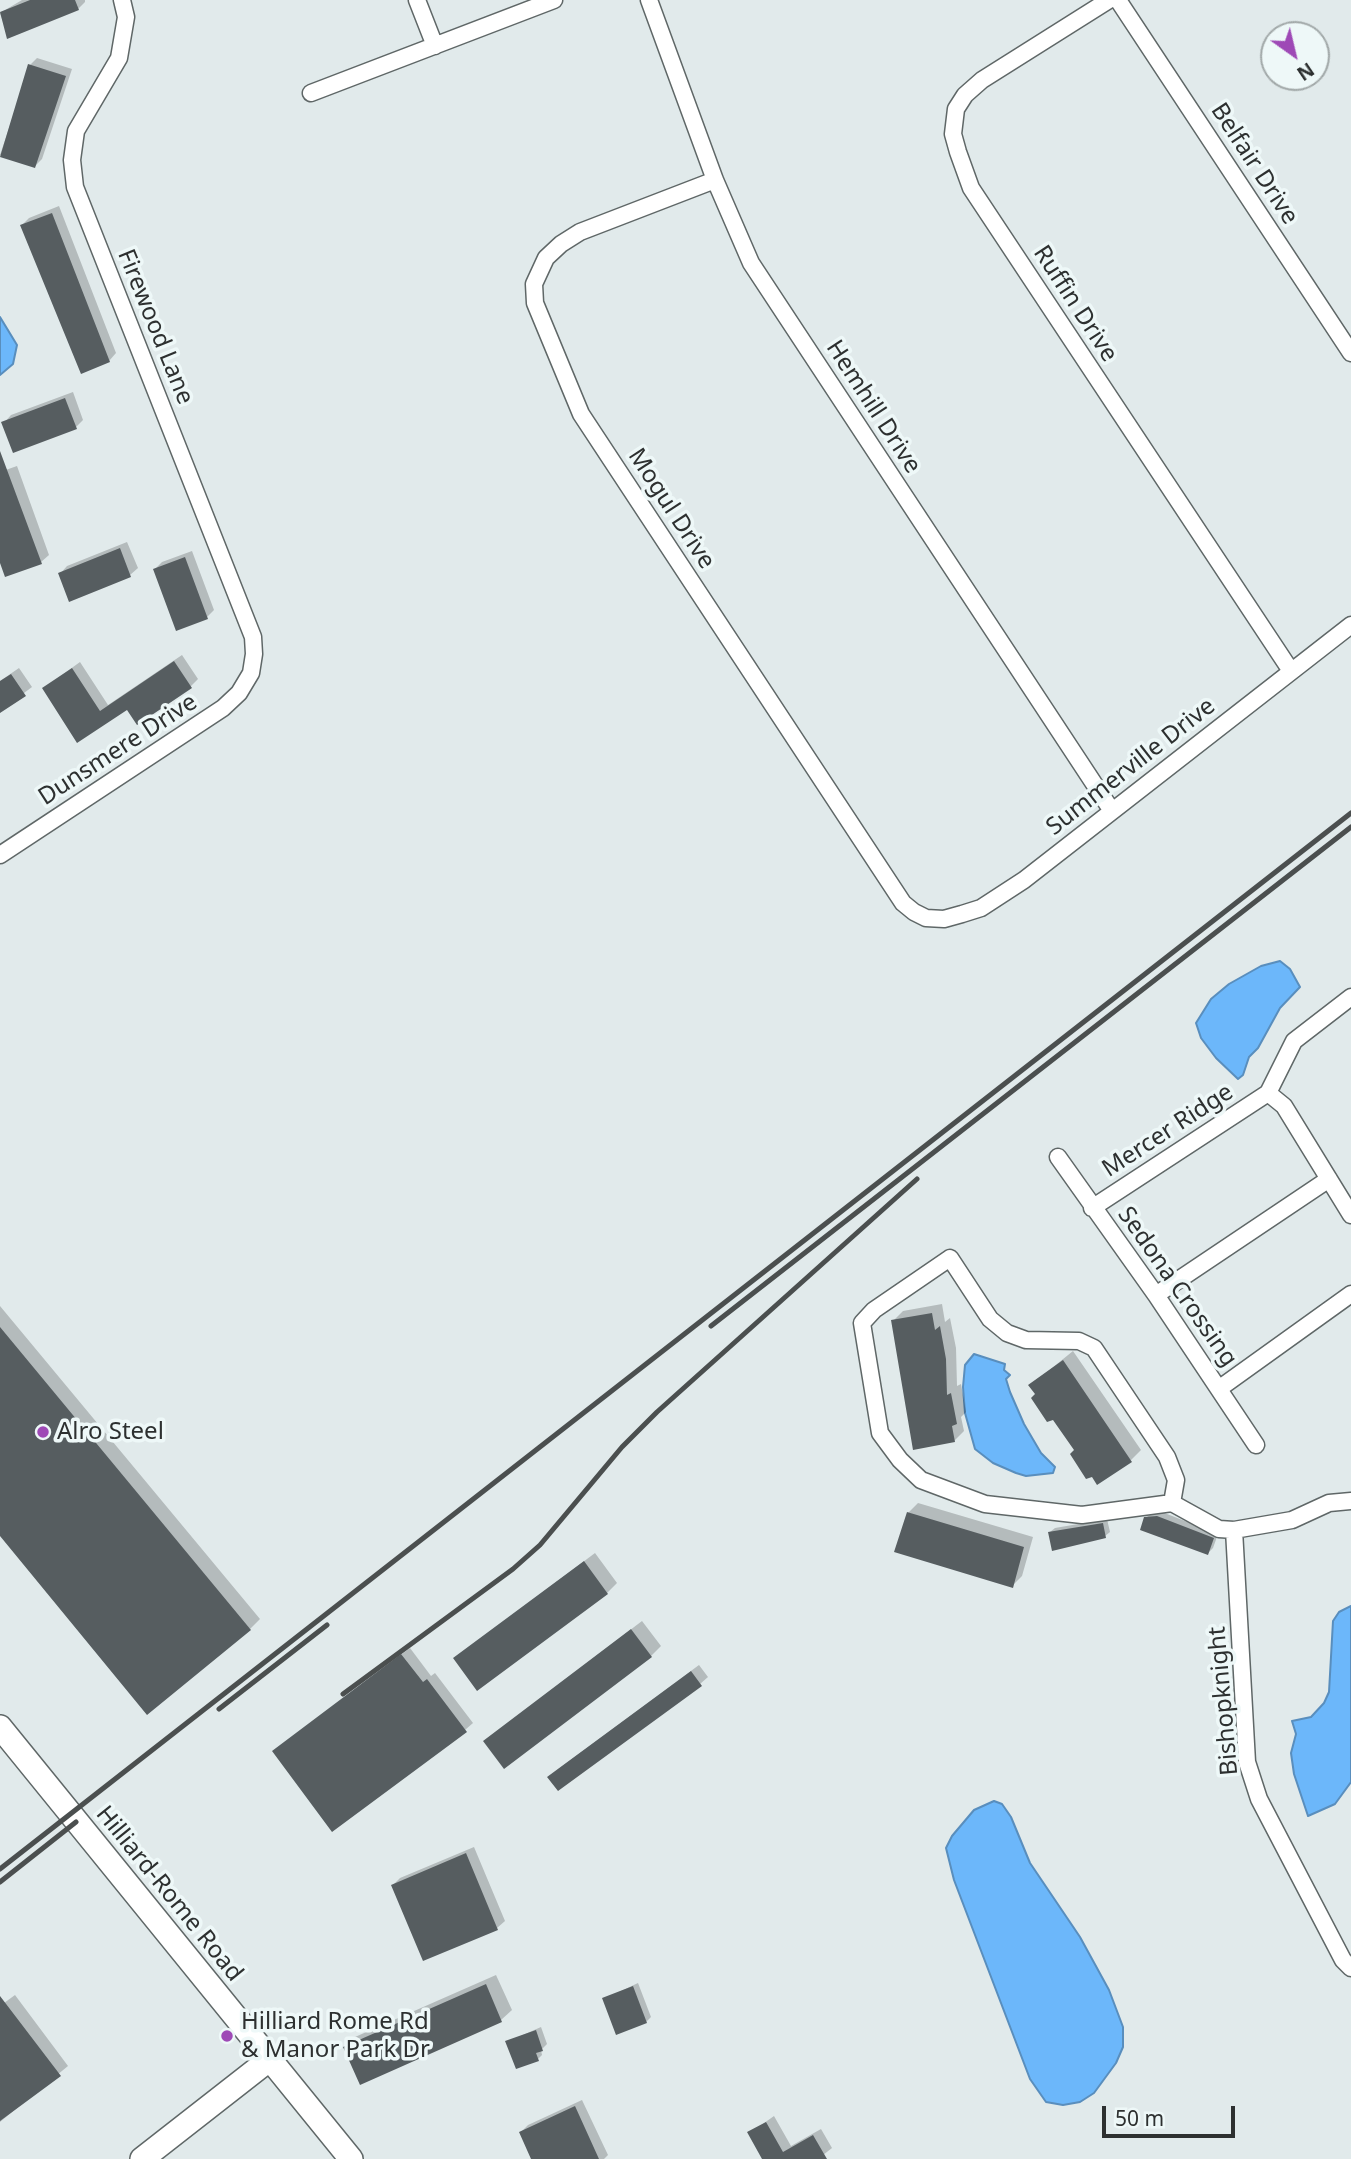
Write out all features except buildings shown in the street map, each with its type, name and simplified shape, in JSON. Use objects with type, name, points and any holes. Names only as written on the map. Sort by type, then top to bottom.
[{"type":"main road","name":"Hilliard-Rome Road","points":[[0,1727],[351,2159]]},
{"type":"main road","points":[[142,2159],[270,2059]]},
{"type":"street","name":"Firewood Lane","points":[[122,0],[126,17],[119,58],[76,131],[72,160],[75,187],[253,637],[251,673]]},
{"type":"street","points":[[417,0],[435,46]]},
{"type":"street","points":[[311,93],[554,0]]},
{"type":"street","name":"Hemhill Drive","points":[[649,0],[715,180],[751,263],[1112,811]]},
{"type":"street","name":"Ruffin Drive","points":[[1109,0],[982,80],[965,95],[956,109],[953,134],[971,188],[1291,671]]},
{"type":"street","name":"Belfair Drive","points":[[1118,0],[1351,353]]},
{"type":"street","name":"Mogul Drive","points":[[715,180],[580,232],[561,244],[546,258],[534,284],[535,303],[581,414],[904,903],[926,918]]},
{"type":"street","name":"Summerville Drive","points":[[926,918],[944,919],[981,908],[1024,880],[1351,625]]},
{"type":"street","name":"Dunsmere Drive","points":[[0,855],[223,708],[239,693],[251,673]]},
{"type":"street","points":[[1351,996],[1294,1041],[1268,1093],[1284,1107],[1351,1215]]},
{"type":"street","name":"Mercer Ridge","points":[[1092,1208],[1268,1093]]},
{"type":"street","name":"Sedona Crossing","points":[[1058,1157],[1220,1388],[1256,1445]]},
{"type":"street","points":[[1156,1295],[1329,1179]]},
{"type":"street","points":[[1172,1503],[1176,1480],[1167,1457],[1094,1348],[1079,1342],[1026,1340],[1007,1333],[990,1319],[950,1258],[874,1310],[862,1323],[880,1433],[900,1460],[921,1480],[985,1504],[1082,1515],[1172,1503],[1219,1529],[1234,1530],[1292,1520],[1329,1503],[1351,1500]]},
{"type":"street","points":[[1220,1388],[1351,1294]]},
{"type":"street","name":"Bishopknight","points":[[1234,1530],[1247,1762],[1259,1799],[1343,1960],[1351,1968]]},
{"type":"water","points":[[0,317],[17,345],[13,364],[0,375]]},
{"type":"water","points":[[1280,961],[1290,969],[1300,987],[1280,1008],[1258,1048],[1249,1057],[1243,1075],[1238,1079],[1216,1058],[1201,1038],[1196,1023],[1211,999],[1229,984],[1261,966]]},
{"type":"water","points":[[974,1354],[1005,1364],[1004,1370],[1010,1375],[1006,1379],[1010,1392],[1024,1424],[1041,1453],[1055,1467],[1053,1473],[1026,1476],[1016,1473],[993,1463],[975,1449],[965,1413],[963,1387],[965,1365]]},
{"type":"water","points":[[1351,1606],[1351,1782],[1335,1804],[1308,1816],[1294,1774],[1291,1753],[1296,1734],[1292,1721],[1311,1717],[1324,1703],[1329,1692],[1333,1621],[1339,1612]]},
{"type":"water","points":[[994,1801],[1002,1804],[1011,1817],[1030,1863],[1080,1937],[1109,1990],[1123,2027],[1123,2047],[1116,2063],[1094,2093],[1080,2102],[1063,2105],[1046,2102],[1030,2079],[954,1880],[946,1848],[952,1836],[974,1810]]},
{"type":"railway","points":[[0,1869],[1351,813]]},
{"type":"railway","points":[[711,1326],[1351,827]]},
{"type":"railway","points":[[343,1694],[513,1569],[540,1545],[622,1447],[657,1412],[917,1179]]},
{"type":"railway","points":[[219,1709],[327,1625]]},
{"type":"railway","points":[[0,1882],[76,1822]]},
{"type":"place","name":"Alro Steel","points":[[43,1432]]},
{"type":"place","name":"Hilliard Rome Rd & Manor Park Dr","points":[[227,2036]]}]
